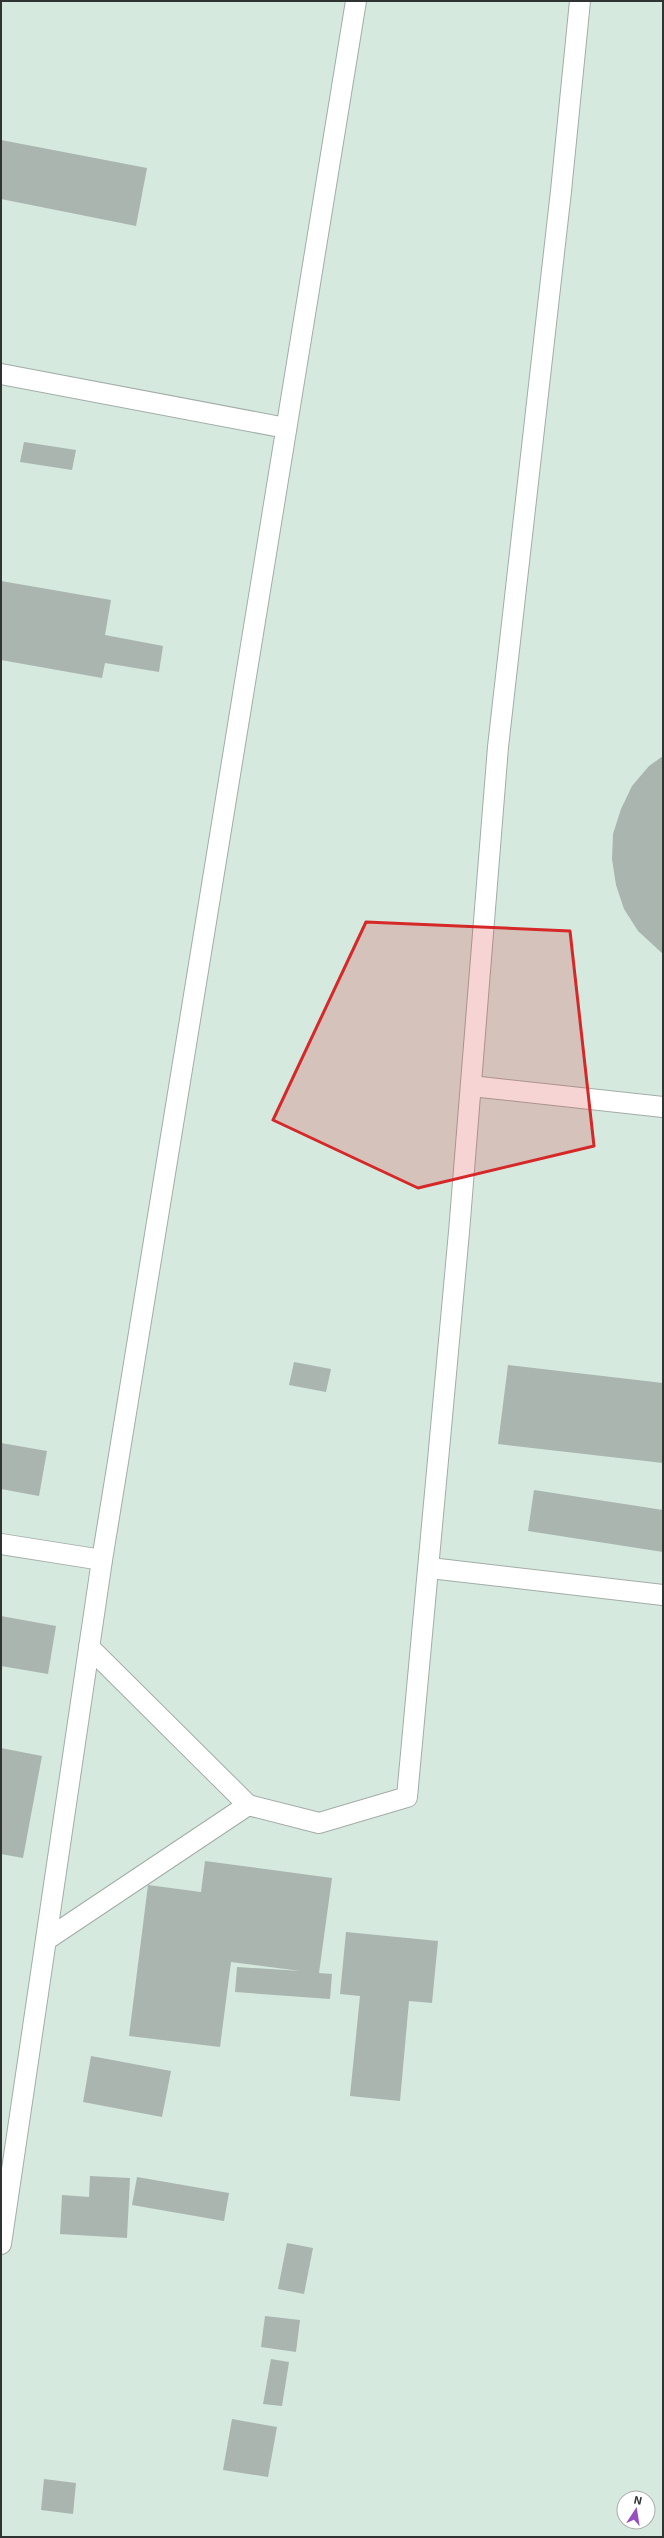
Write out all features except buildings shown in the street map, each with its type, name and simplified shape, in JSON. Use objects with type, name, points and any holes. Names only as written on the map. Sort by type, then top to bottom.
[{"type":"lane","points":[[1,2244],[3,2214],[46,1940],[102,1560],[356,1]]},
{"type":"lane","points":[[89,1647],[248,1805],[319,1823],[407,1796],[430,1568],[498,747],[559,206],[580,1]]},
{"type":"lane","points":[[1,374],[286,428]]},
{"type":"lane","points":[[471,1086],[663,1107]]},
{"type":"lane","points":[[1,1544],[102,1560]]},
{"type":"lane","points":[[430,1568],[663,1595]]},
{"type":"lane","points":[[46,1940],[248,1805]]},
{"type":"highlighted area","points":[[366,922],[570,931],[594,1146],[418,1188],[273,1120]]},
{"type":"shaded area","points":[[1,1],[663,1],[663,2537],[1,2537]]}]
